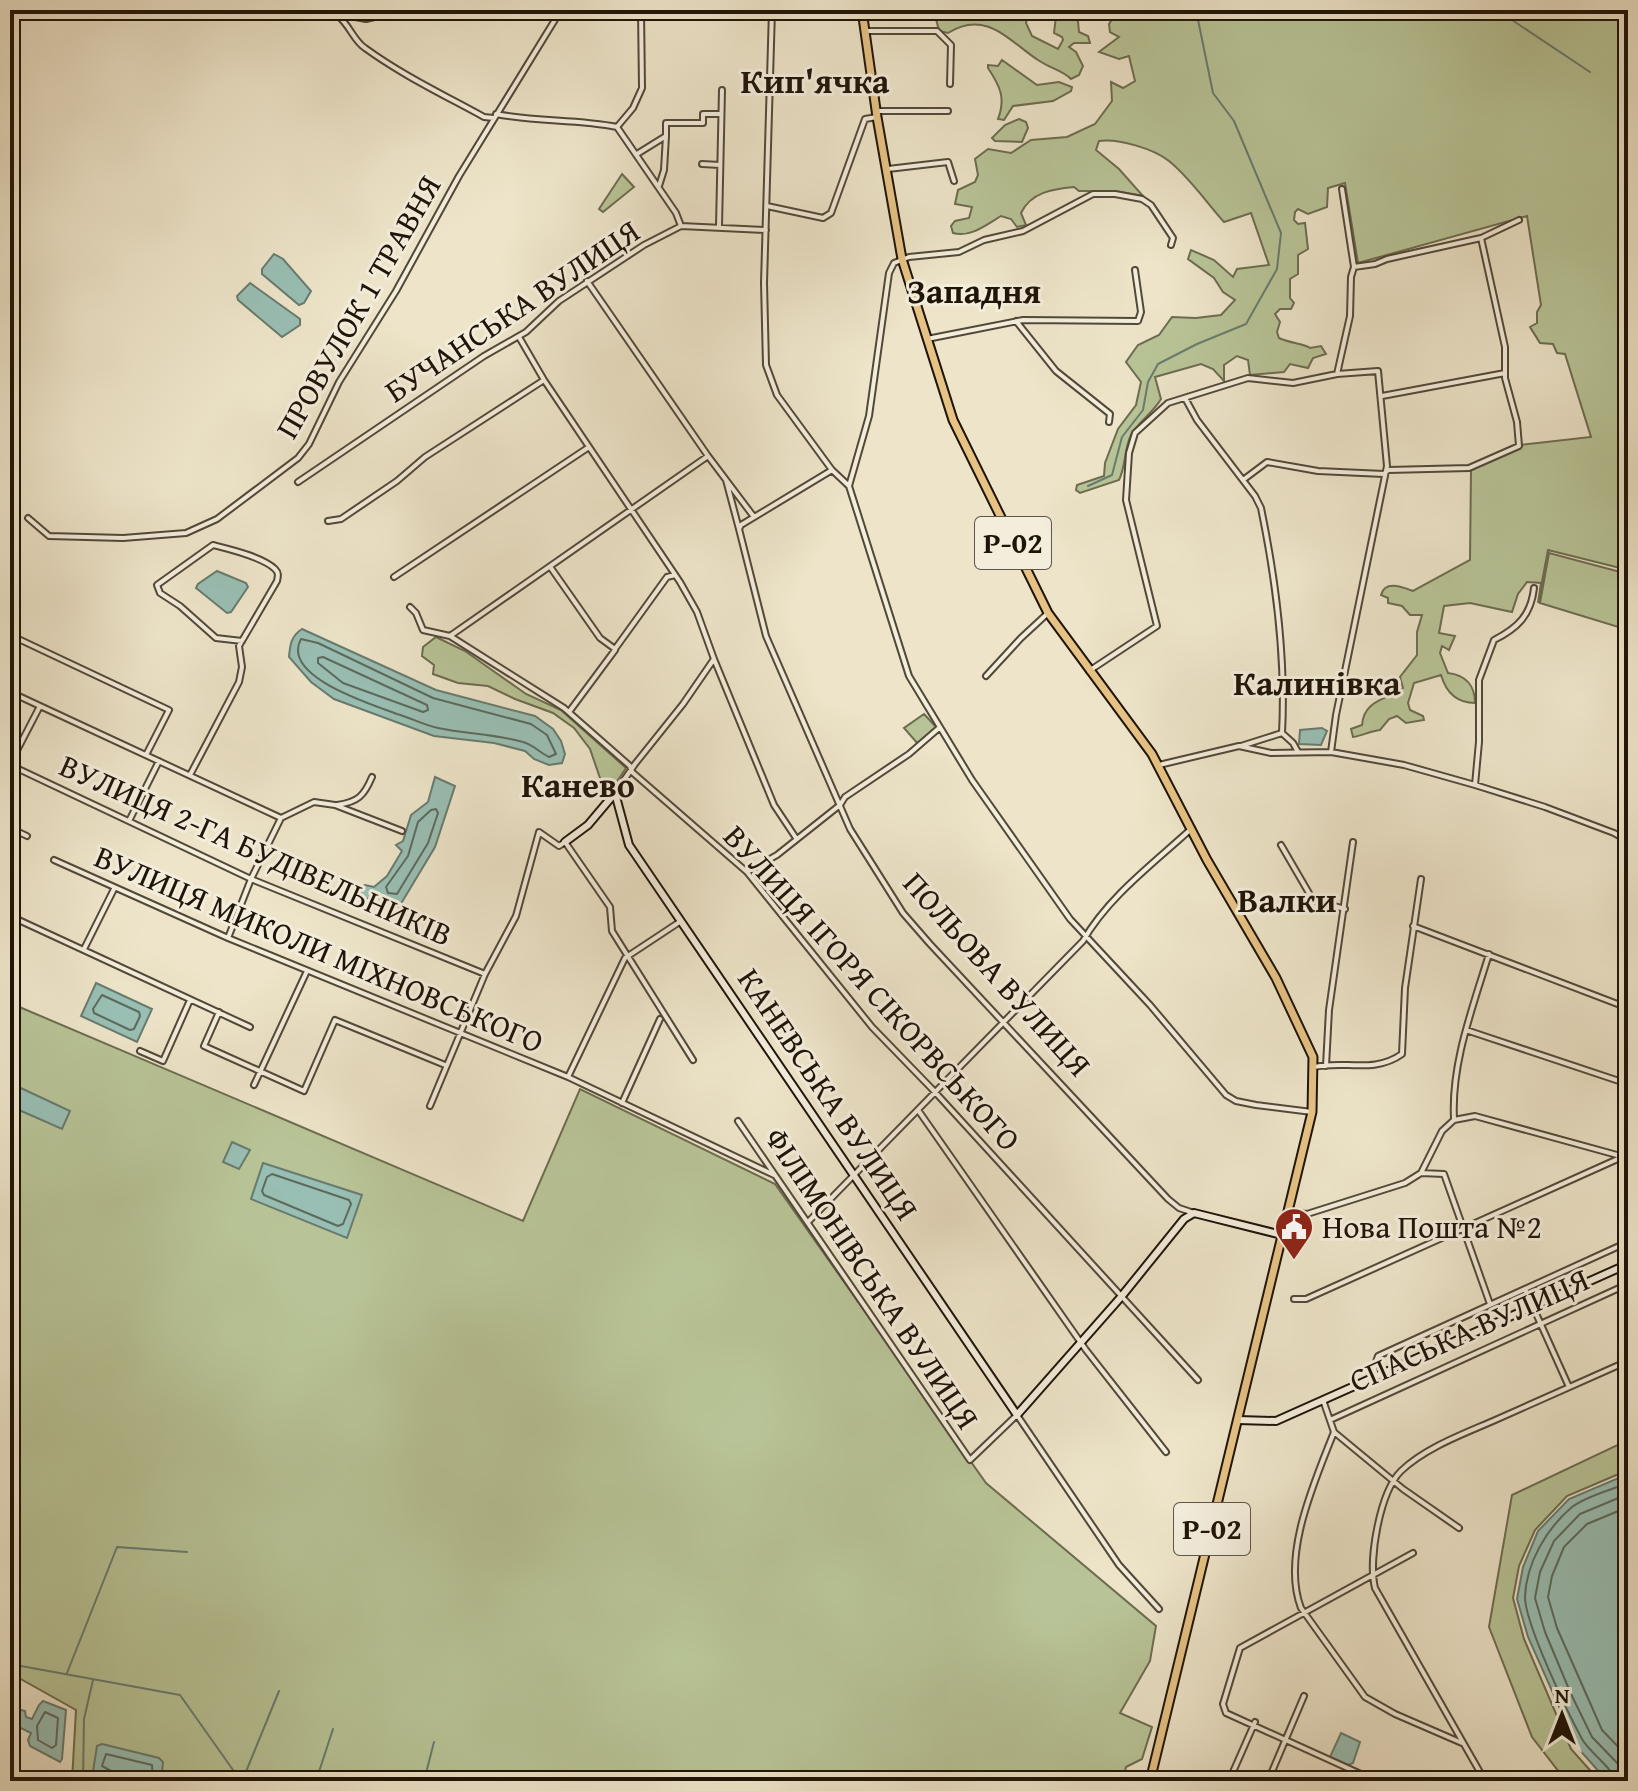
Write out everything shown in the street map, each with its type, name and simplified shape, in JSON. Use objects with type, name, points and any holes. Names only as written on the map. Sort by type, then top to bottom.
[{"type":"main road","name":"Р-02","points":[[862,10],[902,259],[953,420],[1048,613],[1159,765],[1191,829],[1282,988],[1308,1041],[1314,1067],[1312,1112],[1150,1781]]},
{"type":"street","points":[[317,10],[366,19],[404,10]]},
{"type":"street","name":"ПРОВУЛОК 1 ТРАВНЯ","points":[[28,518],[49,536],[123,538],[186,533],[217,519],[282,472],[309,444],[339,382],[561,10]]},
{"type":"street","points":[[617,127],[633,108],[642,88],[641,10]]},
{"type":"street","points":[[772,10],[764,349],[768,374],[777,395],[832,470],[849,486],[909,676],[972,780],[1085,937],[1150,1005],[1226,1095],[1236,1101],[1312,1112]]},
{"type":"street","points":[[338,13],[348,23],[361,46],[484,117],[593,122],[617,127],[659,186],[681,226]]},
{"type":"street","points":[[865,31],[937,31],[951,45],[950,84]]},
{"type":"street","points":[[719,226],[722,90]]},
{"type":"street","points":[[767,206],[823,218],[831,213],[865,119],[877,114],[948,111]]},
{"type":"street","points":[[659,186],[664,170],[666,123],[703,123],[703,114],[721,114]]},
{"type":"street","points":[[637,154],[666,136]]},
{"type":"street","points":[[886,169],[948,162],[954,181]]},
{"type":"street","points":[[702,164],[720,165]]},
{"type":"street","points":[[1337,374],[1350,316],[1354,267],[1342,189]]},
{"type":"street","points":[[849,486],[869,416],[889,273],[894,263],[902,259],[959,252],[984,240],[1023,231],[1093,194],[1130,196],[1151,205],[1173,238],[1171,245]]},
{"type":"street","points":[[1354,267],[1481,238],[1519,220]]},
{"type":"street","name":"БУЧАНСЬКА ВУЛИЦЯ","points":[[298,482],[484,356],[519,337],[559,301],[644,245],[681,226],[766,230]]},
{"type":"street","points":[[1243,480],[1267,462],[1318,471],[1384,474],[1388,470],[1469,468],[1519,446],[1517,422],[1505,373],[1505,347],[1481,238]]},
{"type":"street","points":[[927,339],[1016,321],[1138,321],[1141,312],[1135,270]]},
{"type":"street","points":[[587,281],[754,517]]},
{"type":"street","points":[[1016,321],[1056,371],[1110,414],[1109,422]]},
{"type":"street","points":[[519,337],[697,612],[774,805],[796,839]]},
{"type":"street","points":[[1089,671],[1157,626],[1126,500],[1129,453],[1135,433],[1168,403],[1248,378],[1293,383],[1375,369],[1380,378],[1387,459],[1331,752]]},
{"type":"street","points":[[1382,396],[1505,373]]},
{"type":"street","points":[[328,521],[341,519],[397,481],[425,457],[544,380]]},
{"type":"street","points":[[1185,398],[1197,420],[1261,508],[1282,658],[1282,733]]},
{"type":"street","points":[[394,577],[589,447]]},
{"type":"street","points":[[450,636],[708,456]]},
{"type":"street","points":[[739,529],[832,470]]},
{"type":"street","name":"ПОЛЬОВА ВУЛИЦЯ","points":[[725,477],[766,636],[850,829],[903,913],[1168,1199],[1179,1208],[1194,1213],[1282,1235]]},
{"type":"street","points":[[799,490],[803,497]]},
{"type":"street","points":[[190,775],[239,682],[241,644],[277,581],[275,569],[236,551],[213,545],[157,585],[160,593],[216,638],[241,644]]},
{"type":"street","points":[[551,567],[600,638],[615,649]]},
{"type":"street","points":[[569,712],[667,577],[675,575]]},
{"type":"street","points":[[1475,785],[1479,680],[1494,640],[1525,620],[1533,604],[1534,588]]},
{"type":"street","name":"ВУЛИЦЯ ІГОРЯ СІКОРВСЬКОГО","points":[[410,607],[423,630],[450,636],[569,712],[630,766],[632,772],[747,872],[872,1027],[1198,1380]]},
{"type":"street","points":[[986,676],[1048,613]]},
{"type":"street","points":[[10,635],[169,710],[146,755]]},
{"type":"street","points":[[430,1106],[485,974],[516,916],[539,832],[559,846],[588,825],[632,772],[714,659]]},
{"type":"street","points":[[10,692],[281,818]]},
{"type":"street","points":[[10,765],[40,706]]},
{"type":"street","points":[[747,872],[777,855],[840,805],[845,797],[909,754],[939,727]]},
{"type":"street","points":[[1159,765],[1282,733]]},
{"type":"street","points":[[1282,733],[1298,753]]},
{"type":"street","points":[[1239,746],[1271,753],[1331,752],[1404,765],[1545,807],[1628,841]]},
{"type":"street","points":[[129,821],[159,761]]},
{"type":"street","name":"ВУЛИЦЯ 2-ГА БУДІВЕЛЬНИКІВ","points":[[10,765],[251,879],[485,974]]},
{"type":"street","points":[[335,805],[354,803],[364,794],[372,777]]},
{"type":"street","name":"КАНЕВСЬКА ВУЛИЦЯ","points":[[615,793],[629,845],[1017,1415]]},
{"type":"street","points":[[228,938],[251,879],[281,818],[314,802],[335,805],[402,831]]},
{"type":"street","points":[[10,828],[27,836]]},
{"type":"street","points":[[808,1222],[1085,937],[1117,898],[1191,829]]},
{"type":"street","points":[[565,842],[610,907],[612,931],[693,1060]]},
{"type":"street","points":[[1326,1066],[1329,1010],[1353,842]]},
{"type":"street","points":[[1281,845],[1313,900],[1345,909]]},
{"type":"street","name":"ВУЛИЦЯ МИКОЛИ МІХНОВСЬКОГО","points":[[54,860],[228,938],[568,1077],[774,1175]]},
{"type":"street","points":[[1314,1067],[1370,1065],[1394,1060],[1402,1054],[1405,988],[1421,879]]},
{"type":"street","points":[[84,949],[114,889]]},
{"type":"street","points":[[10,916],[250,1027]]},
{"type":"street","points":[[568,1077],[628,956],[681,921]]},
{"type":"street","points":[[1413,926],[1628,1008]]},
{"type":"street","points":[[1454,1120],[1455,1086],[1466,1030],[1489,954]]},
{"type":"street","points":[[254,1085],[307,971]]},
{"type":"street","points":[[140,1051],[163,1061],[190,1000]]},
{"type":"street","points":[[219,1012],[204,1046],[304,1091],[335,1020],[446,1065]]},
{"type":"street","points":[[622,1103],[660,1019]]},
{"type":"street","points":[[1466,1030],[1628,1084]]},
{"type":"street","points":[[918,1110],[1131,1410],[1166,1452]]},
{"type":"street","points":[[1288,1212],[1316,1212],[1405,1183],[1421,1173],[1442,1131],[1454,1120],[1475,1116],[1625,1158]]},
{"type":"street","name":"ФІЛІМОНІВСЬКА ВУЛИЦЯ","points":[[738,1121],[970,1460],[1017,1415]]},
{"type":"street","points":[[1294,1299],[1306,1299],[1625,1158]]},
{"type":"street","points":[[1421,1173],[1444,1174],[1490,1305]]},
{"type":"street","points":[[1159,1609],[1119,1565],[1017,1415],[1121,1297],[1184,1219],[1194,1213]]},
{"type":"street","points":[[1376,1377],[1374,1367],[1378,1356],[1628,1242]]},
{"type":"street","name":"СПАСЬКА ВУЛИЦЯ","points":[[1238,1420],[1276,1421],[1628,1264]]},
{"type":"street","name":"СПАСЬКА ВУЛИЦЯ","points":[[1330,1420],[1628,1284]]},
{"type":"street","points":[[1525,1289],[1569,1387]]},
{"type":"street","points":[[1485,1781],[1375,1588],[1373,1553],[1389,1488],[1403,1469],[1441,1446],[1628,1361]]},
{"type":"street","points":[[1323,1400],[1334,1432],[1459,1528]]},
{"type":"street","name":"СПАСЬКА ВУЛИЦЯ","points":[[1334,1432],[1301,1524],[1296,1594],[1306,1614],[1365,1697],[1395,1714],[1464,1744]]},
{"type":"street","points":[[1374,1780],[1226,1713],[1223,1704],[1240,1648],[1413,1553]]},
{"type":"street","points":[[1268,1781],[1304,1696]]},
{"type":"street","points":[[1229,1781],[1254,1724]]},
{"type":"green space","points":[[952,10],[1057,10],[1027,19],[1026,23],[1032,36],[1058,49],[1063,40],[1054,33],[1056,16],[1068,15],[1078,21],[1079,32],[1088,36],[1090,43],[1074,43],[1069,47],[1076,52],[1083,66],[1079,75],[1071,79],[986,26],[974,24],[948,33],[939,31],[935,15]]},
{"type":"green space","points":[[1118,10],[1628,12],[1628,570],[1548,550],[1538,603],[1541,583],[1527,582],[1518,594],[1512,612],[1470,603],[1444,606],[1439,633],[1455,636],[1449,650],[1442,646],[1440,653],[1448,673],[1460,676],[1471,687],[1475,703],[1453,695],[1441,675],[1414,683],[1408,703],[1410,710],[1423,716],[1424,720],[1406,723],[1397,716],[1389,719],[1380,730],[1353,737],[1351,729],[1362,725],[1371,705],[1403,688],[1400,677],[1417,655],[1417,632],[1422,615],[1410,615],[1402,606],[1388,603],[1388,598],[1381,595],[1383,590],[1394,586],[1413,591],[1470,560],[1471,470],[1520,445],[1591,437],[1565,354],[1557,353],[1553,344],[1540,343],[1530,327],[1537,323],[1541,305],[1527,216],[1358,263],[1345,183],[1328,188],[1327,207],[1308,214],[1298,209],[1295,212],[1294,220],[1298,224],[1305,223],[1308,249],[1298,255],[1298,274],[1290,279],[1290,298],[1294,303],[1291,309],[1280,309],[1275,314],[1280,322],[1279,338],[1310,348],[1321,346],[1326,354],[1313,358],[1308,368],[1290,364],[1284,372],[1250,375],[1248,360],[1237,356],[1224,365],[1224,381],[1213,369],[1201,364],[1155,377],[1161,399],[1131,435],[1119,480],[1080,493],[1076,490],[1077,485],[1104,476],[1105,463],[1118,429],[1136,405],[1141,382],[1126,362],[1138,345],[1159,335],[1172,317],[1221,315],[1235,300],[1223,292],[1214,278],[1188,259],[1191,250],[1214,260],[1233,277],[1237,269],[1269,265],[1251,213],[1224,222],[1169,161],[1145,149],[1116,141],[1099,141],[1096,150],[1119,169],[1143,196],[1115,191],[1079,191],[1074,187],[1058,189],[1037,196],[1025,206],[1021,213],[1026,225],[1017,227],[1011,219],[1001,216],[972,232],[953,233],[951,226],[955,221],[969,218],[972,207],[955,204],[958,190],[975,182],[978,175],[975,159],[988,149],[1011,153],[1031,140],[1067,137],[1095,124],[1112,101],[1111,82],[1123,88],[1135,81],[1129,56],[1119,59],[1099,52],[1119,37],[1110,32],[1109,24]]},
{"type":"green space","points":[[1002,60],[1037,85],[1059,82],[1072,87],[1071,91],[1053,101],[1013,106],[1004,120],[998,119],[1002,105],[1000,92],[988,65],[998,66]]},
{"type":"green space","points":[[1019,119],[1026,122],[1028,128],[1022,142],[995,141],[992,138],[1005,125]]},
{"type":"green space","points":[[622,174],[634,187],[603,212],[599,209]]},
{"type":"green space","points":[[1549,553],[1628,574],[1628,630],[1540,603]]},
{"type":"green space","points":[[436,637],[465,651],[526,694],[561,710],[626,768],[612,789],[600,778],[590,749],[574,728],[553,713],[488,686],[458,683],[433,674],[434,665],[422,656],[423,647]]},
{"type":"green space","points":[[924,714],[936,727],[918,744],[904,728]]},
{"type":"green space","points":[[10,1003],[523,1221],[580,1089],[775,1184],[986,1483],[1156,1626],[1150,1661],[1120,1713],[1152,1727],[1142,1759],[1126,1767],[1123,1781],[72,1781],[76,1710],[10,1673]]},
{"type":"green space","points":[[1628,1440],[1628,1470],[1567,1496],[1535,1530],[1519,1566],[1513,1598],[1524,1639],[1571,1749],[1597,1778],[1566,1781],[1532,1737],[1489,1627],[1512,1495]]},
{"type":"water","points":[[274,254],[283,259],[311,291],[304,303],[299,305],[262,274],[262,269]]},
{"type":"water","points":[[250,283],[300,319],[300,325],[282,337],[238,300],[237,296]]},
{"type":"water","points":[[217,571],[246,583],[248,587],[231,612],[227,613],[196,588]]},
{"type":"water","points":[[302,629],[436,690],[535,716],[553,729],[561,741],[565,754],[562,763],[549,765],[525,751],[494,743],[434,736],[334,699],[311,682],[289,657],[292,641]]},
{"type":"water","points":[[1322,728],[1327,731],[1321,745],[1299,744],[1300,730]]},
{"type":"water","points":[[435,777],[455,786],[435,847],[399,907],[376,897],[366,899],[360,893],[361,887],[374,887],[387,876],[402,851],[396,845],[403,841],[411,815],[428,802]]},
{"type":"water","points":[[96,983],[152,1009],[137,1042],[81,1016]]},
{"type":"water","points":[[10,1083],[70,1111],[62,1129],[10,1106]]},
{"type":"water","points":[[232,1142],[250,1150],[239,1169],[223,1162]]},
{"type":"water","points":[[263,1163],[362,1195],[347,1238],[251,1199]]},
{"type":"water","points":[[1628,1474],[1628,1781],[1613,1781],[1601,1774],[1577,1747],[1528,1637],[1517,1599],[1523,1567],[1538,1531],[1569,1499]]},
{"type":"water","points":[[43,1701],[66,1710],[60,1762],[30,1746],[28,1740],[31,1733],[21,1728],[17,1735],[10,1735],[10,1707],[25,1711],[26,1717],[32,1719]]},
{"type":"water","points":[[1341,1733],[1360,1742],[1353,1763],[1348,1765],[1330,1757]]},
{"type":"water","points":[[102,1744],[159,1758],[163,1762],[161,1781],[126,1781],[93,1771],[97,1746]]},
{"type":"waterway","points":[[1088,486],[1112,475],[1122,437],[1143,410],[1148,382],[1158,364],[1246,324],[1277,269],[1281,233],[1234,121],[1213,93],[1196,10]]},
{"type":"waterway","points":[[1497,10],[1590,72]]},
{"type":"waterway","points":[[67,1673],[117,1547],[187,1552]]},
{"type":"waterway","points":[[10,1664],[180,1695],[238,1777],[245,1781]]},
{"type":"waterway","points":[[83,1781],[84,1719],[93,1680]]},
{"type":"waterway","points":[[243,1779],[279,1691]]},
{"type":"waterway","points":[[316,1781],[333,1729]]},
{"type":"waterway","points":[[424,1781],[434,1742]]},
{"type":"place","name":"Нова Пошта №2","points":[[1294,1261]]},
{"type":"district","name":"Кип'ячка","points":[[815,81]]},
{"type":"district","name":"Западня","points":[[974,291]]},
{"type":"district","name":"Калинівка","points":[[1317,683]]},
{"type":"district","name":"Канево","points":[[578,785]]},
{"type":"district","name":"Валки","points":[[1287,900]]}]
